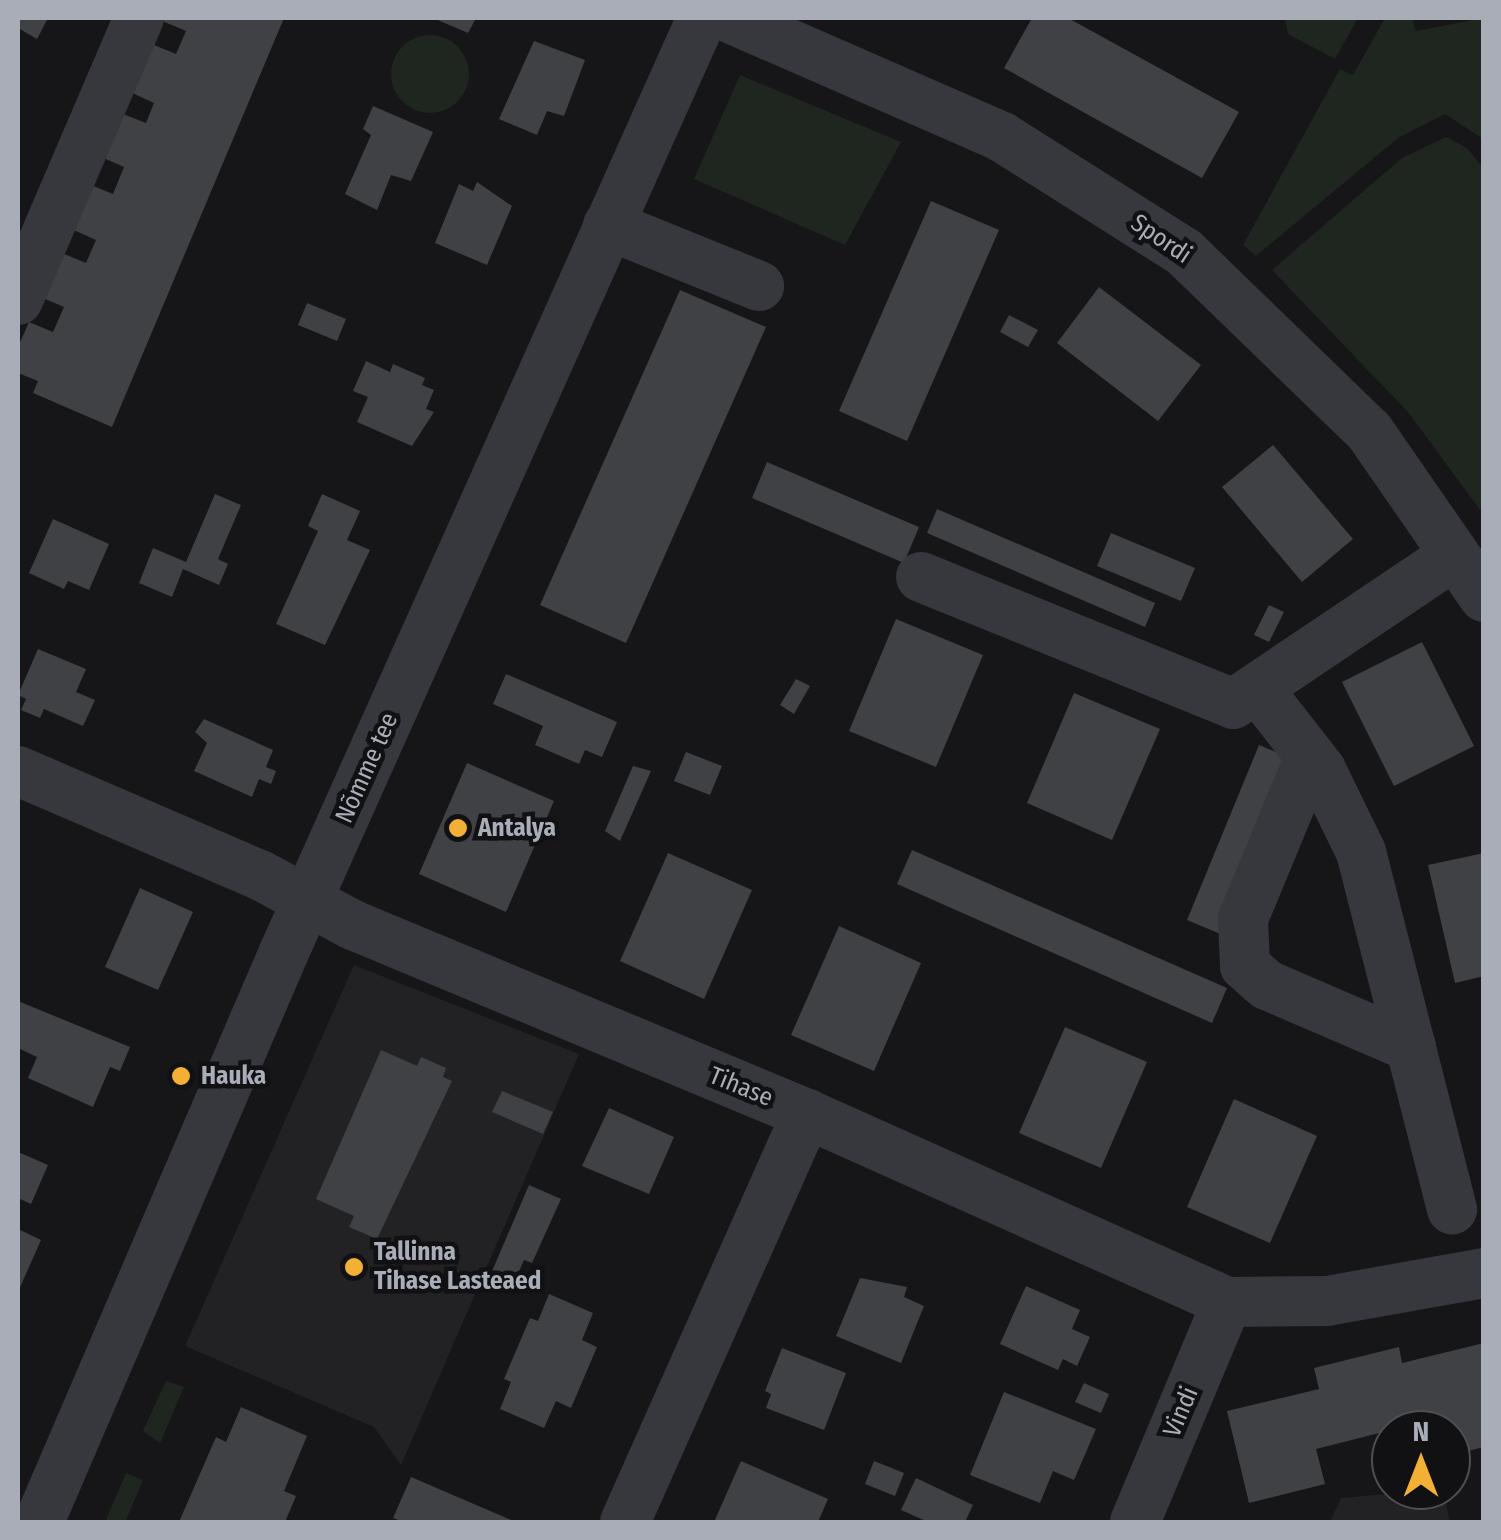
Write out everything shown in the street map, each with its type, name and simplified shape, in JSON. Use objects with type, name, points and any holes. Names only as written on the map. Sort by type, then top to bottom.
[{"type":"street","points":[[18,300],[139,18]]},
{"type":"street","name":"Nõmme tee","points":[[39,1522],[308,902],[702,18]]},
{"type":"street","name":"Spordi","points":[[730,18],[1002,136],[1184,252],[1370,431],[1484,598]]},
{"type":"street","points":[[608,225],[759,286]]},
{"type":"street","points":[[922,577],[1233,704],[1455,555]]},
{"type":"street","points":[[1257,688],[1310,757],[1361,852],[1452,1210]]},
{"type":"street","points":[[1310,757],[1243,919],[1245,966],[1266,986],[1411,1047]]},
{"type":"street","name":"Tihase","points":[[18,771],[571,1019],[807,1114],[1227,1302],[1328,1302],[1484,1272]]},
{"type":"street","points":[[625,1522],[807,1114]]},
{"type":"street","name":"Vindi","points":[[1135,1522],[1227,1302]]},
{"type":"shaded area","points":[[1358,18],[1335,59],[1288,34],[1285,19]]},
{"type":"shaded area","points":[[1385,18],[1412,18],[1416,31],[1483,18],[1483,139],[1445,114],[1398,138],[1256,256],[1243,245],[1340,69],[1353,75]]},
{"type":"shaded area","points":[[430,35],[445,38],[457,47],[466,59],[466,89],[457,101],[445,110],[430,113],[415,110],[403,101],[394,89],[391,74],[394,59],[403,47],[415,38]]},
{"type":"shaded area","points":[[740,75],[901,142],[845,245],[694,179]]},
{"type":"shaded area","points":[[1446,137],[1467,148],[1483,168],[1483,514],[1408,412],[1272,270],[1402,158]]},
{"type":"shaded area","name":"Tallinna Tihase Lasteaed","points":[[354,965],[579,1054],[401,1465],[374,1427],[185,1346]]},
{"type":"shaded area","points":[[166,1381],[184,1387],[160,1443],[143,1431]]},
{"type":"shaded area","points":[[126,1473],[143,1480],[125,1522],[105,1522]]},
{"type":"shaded area","points":[[1371,1495],[1371,1510],[1447,1510],[1450,1522],[1330,1522],[1341,1498]]},
{"type":"building","points":[[18,18],[48,18],[37,39],[18,28]]},
{"type":"building","points":[[155,18],[284,18],[112,427],[33,393],[38,381],[18,373],[18,347],[29,322],[53,332],[64,307],[38,296],[57,251],[86,263],[96,240],[67,227],[86,183],[113,194],[124,167],[99,156],[118,112],[146,123],[154,103],[128,91],[149,43],[176,54],[186,31]]},
{"type":"building","points":[[433,18],[476,18],[468,33]]},
{"type":"building","points":[[1032,18],[1068,18],[1239,112],[1202,178],[1004,68]]},
{"type":"building","points":[[534,41],[585,60],[564,116],[547,111],[537,135],[499,119]]},
{"type":"building","points":[[373,106],[433,132],[411,181],[391,175],[377,210],[345,194],[371,135],[363,129]]},
{"type":"building","points":[[477,182],[512,206],[487,265],[435,243],[459,184],[473,191]]},
{"type":"building","points":[[931,201],[999,230],[907,441],[839,411]]},
{"type":"building","points":[[1099,287],[1201,365],[1158,421],[1057,343]]},
{"type":"building","points":[[680,290],[766,327],[626,643],[540,605]]},
{"type":"building","points":[[307,303],[346,319],[337,341],[298,325]]},
{"type":"building","points":[[1009,315],[1038,330],[1028,347],[1000,332]]},
{"type":"building","points":[[366,361],[390,372],[393,364],[425,378],[422,385],[434,390],[426,409],[434,412],[412,446],[357,422],[368,397],[353,391]]},
{"type":"building","points":[[1273,445],[1353,539],[1302,582],[1222,487]]},
{"type":"building","points":[[767,462],[919,527],[904,563],[752,498]]},
{"type":"building","points":[[215,494],[241,505],[218,559],[228,564],[219,585],[183,569],[172,597],[139,583],[153,548],[186,562]]},
{"type":"building","points":[[322,494],[360,511],[347,540],[370,550],[325,645],[276,624],[318,531],[308,526]]},
{"type":"building","points":[[937,509],[1155,603],[1145,627],[927,533]]},
{"type":"building","points":[[53,519],[109,544],[89,590],[68,581],[64,589],[29,573]]},
{"type":"building","points":[[1111,533],[1195,568],[1181,601],[1097,566]]},
{"type":"building","points":[[1269,605],[1284,612],[1269,642],[1254,635]]},
{"type":"building","points":[[896,619],[983,655],[936,767],[849,731]]},
{"type":"building","points":[[1422,642],[1474,746],[1394,786],[1342,682]]},
{"type":"building","points":[[38,649],[86,669],[76,692],[95,700],[83,726],[44,709],[40,718],[21,710],[26,699],[18,695]]},
{"type":"building","points":[[506,674],[617,722],[602,757],[585,750],[579,764],[535,745],[543,726],[493,704]]},
{"type":"building","points":[[796,679],[810,686],[794,714],[780,705]]},
{"type":"building","points":[[1074,693],[1160,729],[1112,840],[1027,803]]},
{"type":"building","points":[[204,719],[273,750],[266,767],[276,771],[271,784],[259,779],[252,797],[194,771],[207,743],[195,732]]},
{"type":"building","points":[[1259,745],[1295,760],[1223,935],[1187,920]]},
{"type":"building","points":[[686,752],[722,766],[710,795],[674,781]]},
{"type":"building","points":[[467,763],[554,801],[506,912],[419,874]]},
{"type":"building","points":[[633,766],[651,771],[620,841],[605,831]]},
{"type":"building","points":[[912,850],[1227,988],[1212,1023],[897,884]]},
{"type":"building","points":[[668,853],[752,890],[704,999],[620,961]]},
{"type":"building","points":[[1484,853],[1484,976],[1455,983],[1428,865]]},
{"type":"building","points":[[140,888],[193,912],[158,990],[105,967]]},
{"type":"building","points":[[839,926],[921,963],[874,1071],[791,1035]]},
{"type":"building","points":[[18,1001],[130,1047],[120,1071],[110,1067],[93,1107],[28,1078],[37,1057],[18,1048]]},
{"type":"building","points":[[1065,1027],[1147,1062],[1101,1168],[1019,1133]]},
{"type":"building","points":[[381,1050],[417,1066],[421,1057],[446,1068],[443,1077],[452,1081],[377,1239],[349,1227],[354,1216],[316,1199]]},
{"type":"building","points":[[502,1091],[553,1112],[543,1134],[492,1112]]},
{"type":"building","points":[[1234,1099],[1317,1136],[1270,1243],[1187,1207]]},
{"type":"building","points":[[609,1108],[674,1137],[649,1194],[582,1166]]},
{"type":"building","points":[[18,1152],[48,1165],[31,1204],[18,1198]]},
{"type":"building","points":[[529,1185],[561,1199],[532,1263],[524,1260],[513,1285],[490,1276]]},
{"type":"building","points":[[18,1229],[41,1240],[18,1292]]},
{"type":"building","points":[[860,1278],[907,1287],[904,1297],[924,1306],[901,1363],[836,1336]]},
{"type":"building","points":[[1026,1286],[1080,1310],[1072,1329],[1090,1337],[1077,1366],[1063,1359],[1058,1370],[1000,1344]]},
{"type":"building","points":[[549,1294],[593,1313],[582,1340],[597,1347],[571,1408],[556,1401],[544,1428],[500,1409],[511,1382],[504,1379],[530,1318],[538,1321]]},
{"type":"building","points":[[1484,1343],[1484,1447],[1471,1450],[1471,1410],[1371,1410],[1371,1435],[1316,1449],[1325,1484],[1249,1503],[1227,1411],[1319,1389],[1314,1368],[1399,1347],[1402,1363]]},
{"type":"building","points":[[782,1348],[846,1373],[824,1430],[766,1408],[771,1394],[765,1391]]},
{"type":"building","points":[[1084,1383],[1109,1394],[1101,1413],[1075,1402]]},
{"type":"building","points":[[1004,1392],[1096,1429],[1074,1480],[1053,1471],[1040,1503],[970,1475]]},
{"type":"building","points":[[241,1407],[307,1436],[284,1491],[296,1496],[285,1522],[179,1522],[216,1437],[226,1442]]},
{"type":"building","points":[[741,1461],[828,1499],[818,1522],[714,1522]]},
{"type":"building","points":[[874,1461],[904,1473],[895,1496],[865,1484]]},
{"type":"building","points":[[411,1477],[516,1522],[404,1522],[393,1518]]},
{"type":"building","points":[[916,1478],[973,1505],[965,1522],[928,1522],[901,1510]]},
{"type":"place","name":"Antalya","points":[[458,828]]},
{"type":"place","name":"Hauka","points":[[181,1076]]},
{"type":"place","name":"Tallinna Tihase Lasteaed","points":[[354,1267]]}]
